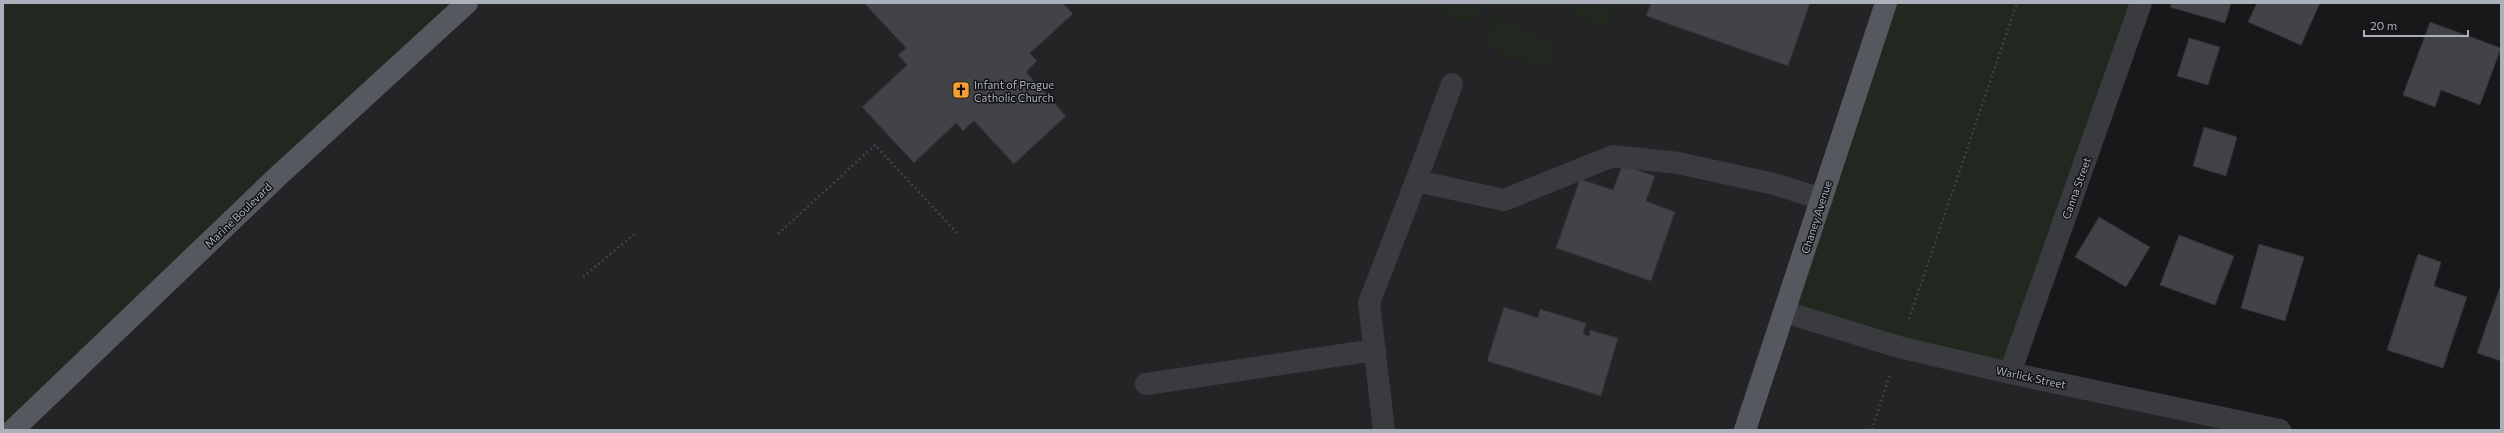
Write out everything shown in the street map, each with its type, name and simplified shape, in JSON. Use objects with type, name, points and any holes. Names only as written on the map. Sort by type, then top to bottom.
[{"type":"main road","name":"Marine Boulevard","points":[[13,430],[277,177],[467,3]]},
{"type":"main road","name":"Chaney Avenue","points":[[1746,430],[1886,3]]},
{"type":"street","name":"Canna Street","points":[[2010,373],[2141,3]]},
{"type":"street","points":[[1384,430],[1369,303],[1452,84]]},
{"type":"street","points":[[1416,181],[1504,200],[1613,156],[1678,163],[1774,184],[1822,199]]},
{"type":"street","name":"Warlick Street","points":[[1785,312],[1899,347],[2010,373],[2280,430]]},
{"type":"street","points":[[1146,384],[1375,350]]},
{"type":"path","points":[[1872,430],[2017,3]]},
{"type":"path","points":[[778,234],[875,145],[957,233]]},
{"type":"path","points":[[582,277],[637,232]]},
{"type":"shaded area","points":[[3,3],[467,3],[3,430]]},
{"type":"shaded area","points":[[467,3],[1886,3],[1785,312],[2281,430],[13,430]]},
{"type":"shaded area","points":[[1414,3],[1489,3],[1469,23]]},
{"type":"shaded area","points":[[1570,3],[1616,3],[1611,21],[1601,25],[1575,15]]},
{"type":"shaded area","points":[[1886,3],[2141,3],[2010,373],[1785,312]]},
{"type":"shaded area","points":[[1497,16],[1555,43],[1549,67],[1506,58],[1485,43],[1493,19]]},
{"type":"building","name":"Infant of Prague Catholic Church","points":[[864,3],[1063,3],[1073,14],[1030,53],[1037,61],[1026,72],[1066,116],[1014,164],[974,121],[963,131],[956,123],[914,163],[862,107],[907,65],[898,55],[906,48]]},
{"type":"building","points":[[1651,3],[1810,3],[1788,66],[1646,16]]},
{"type":"building","points":[[2171,3],[2231,3],[2225,23],[2170,7]]},
{"type":"building","points":[[2257,3],[2320,3],[2301,45],[2248,22]]},
{"type":"building","points":[[2430,22],[2501,48],[2480,105],[2441,90],[2435,107],[2403,95]]},
{"type":"building","points":[[2189,38],[2220,47],[2208,85],[2177,76]]},
{"type":"building","points":[[2204,127],[2237,137],[2226,176],[2193,166]]},
{"type":"building","points":[[1622,165],[1655,176],[1646,201],[1675,212],[1651,281],[1556,248],[1580,179],[1613,190]]},
{"type":"building","points":[[2099,217],[2150,247],[2126,287],[2075,257]]},
{"type":"building","points":[[2179,235],[2234,256],[2215,305],[2160,285]]},
{"type":"building","points":[[2259,244],[2304,257],[2285,321],[2241,308]]},
{"type":"building","points":[[2418,254],[2441,262],[2434,286],[2467,297],[2443,368],[2387,350]]},
{"type":"building","points":[[2501,284],[2501,361],[2477,353]]},
{"type":"building","points":[[1504,307],[1538,318],[1540,309],[1586,323],[1583,334],[1589,336],[1590,330],[1618,338],[1601,396],[1487,361]]},
{"type":"place","name":"Infant of Prague Catholic Church","points":[[961,90]]}]
